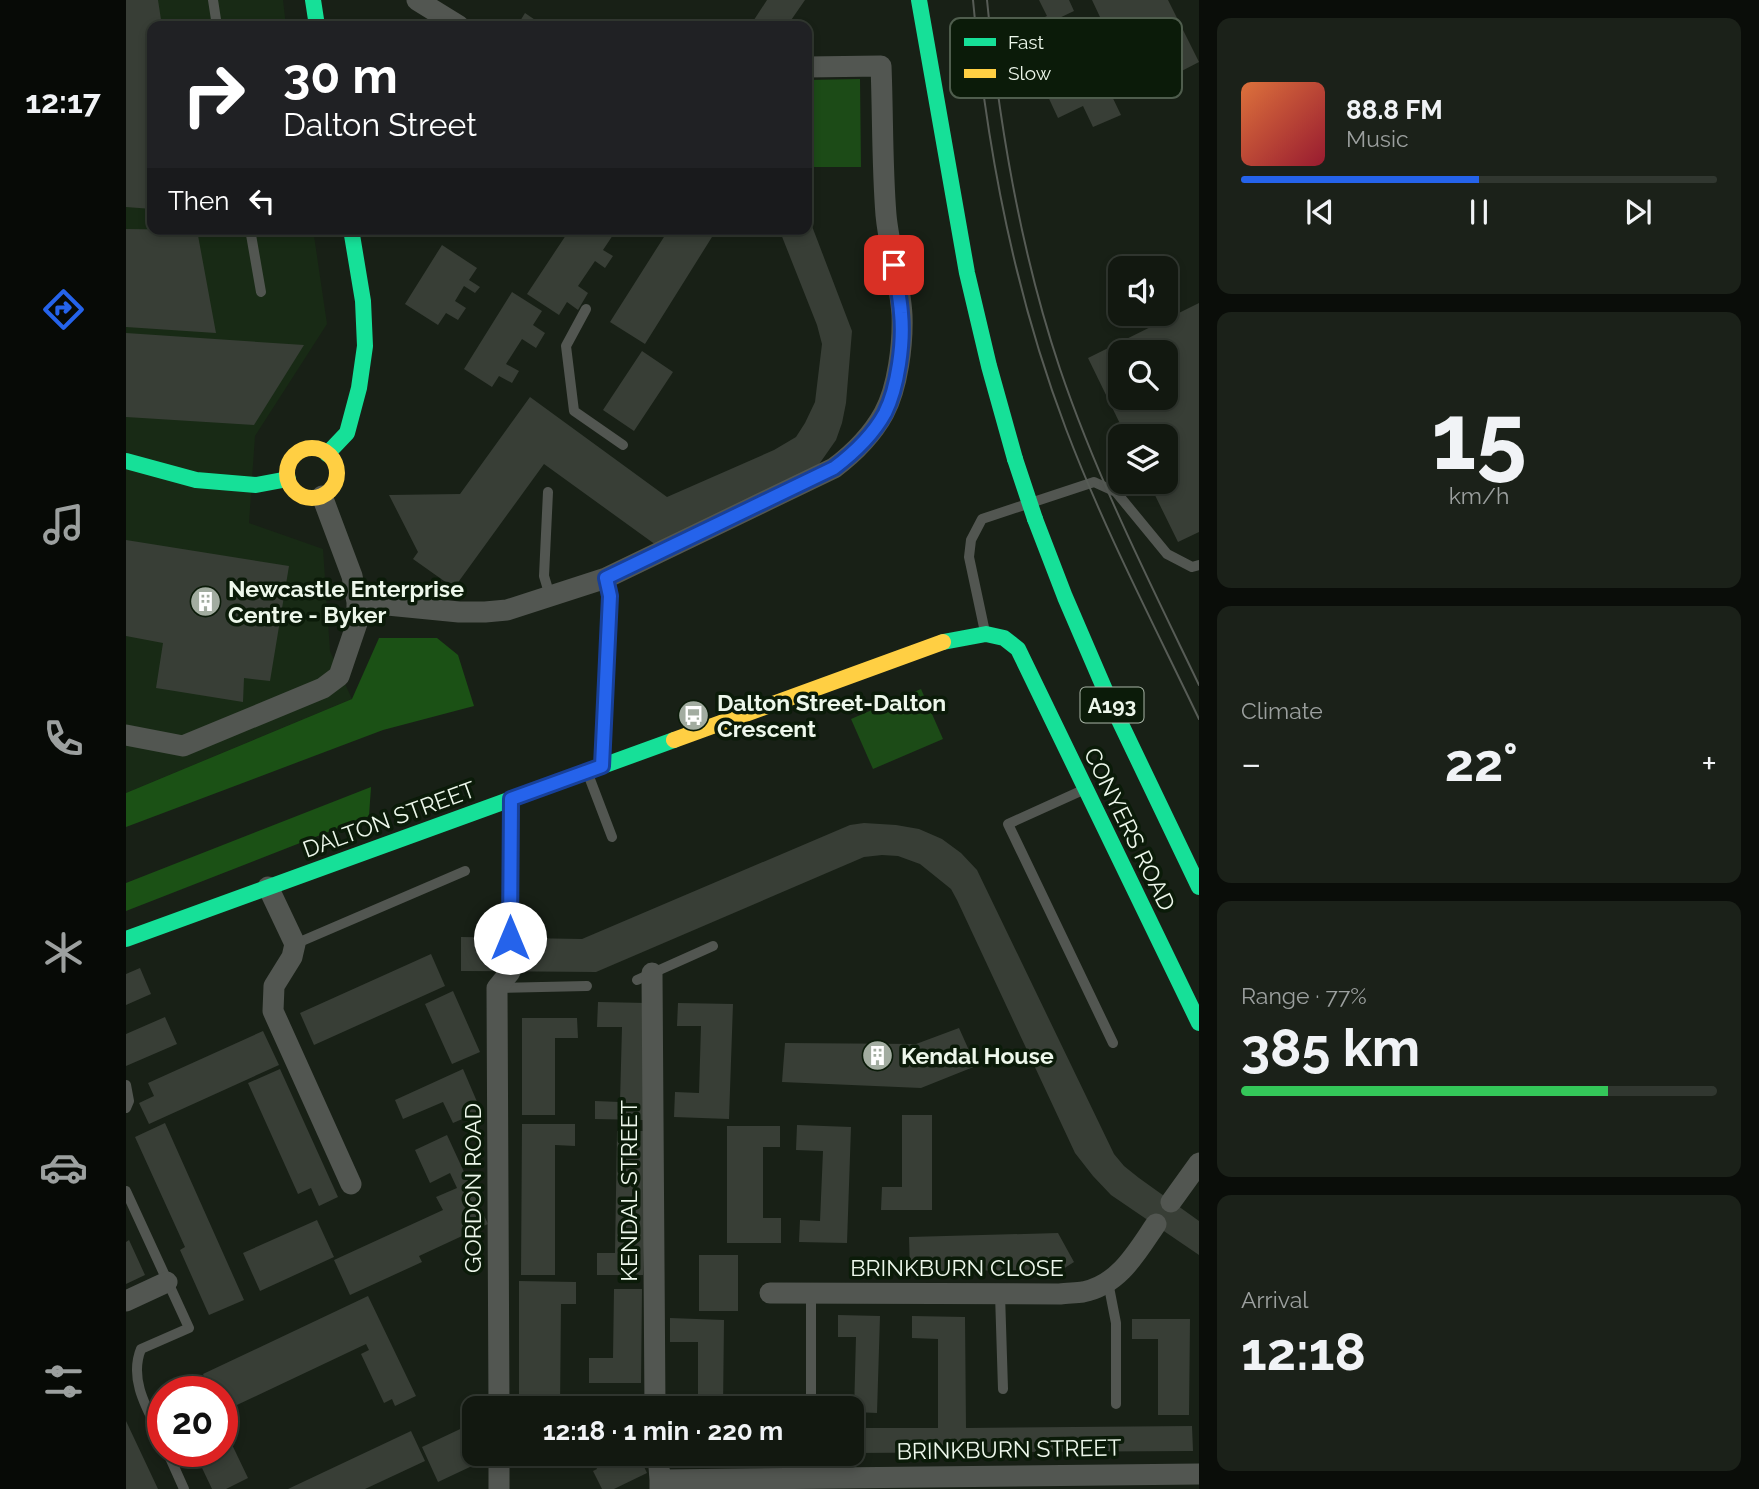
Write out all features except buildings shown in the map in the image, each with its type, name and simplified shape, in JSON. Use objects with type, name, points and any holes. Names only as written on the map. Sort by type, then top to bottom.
[{"type":"street","points":[[313,0],[316,21]]},
{"type":"street","points":[[417,0],[440,6],[454,21]]},
{"type":"street","name":"A193","points":[[919,0],[968,276],[988,366],[1015,459],[1065,597],[1108,697],[1199,887]]},
{"type":"street","name":"A193","points":[[933,71],[936,0]]},
{"type":"street","points":[[358,602],[485,612],[507,610],[550,596],[608,587],[834,468],[863,442],[885,412],[901,346],[902,314],[887,216],[881,66],[812,67]]},
{"type":"street","points":[[327,454],[347,433],[359,388],[365,346],[363,301],[352,235]]},
{"type":"street","points":[[314,448],[327,454],[336,468],[334,485],[322,496],[315,498],[301,495],[290,486],[288,479],[287,471],[293,457],[299,452],[314,448]]},
{"type":"street","points":[[126,461],[196,480],[256,485],[288,479]]},
{"type":"street","points":[[126,735],[183,746],[323,688],[339,676],[357,623],[358,602],[352,576],[322,496]]},
{"type":"street","name":"DALTON STREET","points":[[126,939],[946,641],[986,634]]},
{"type":"street","name":"CONYERS ROAD","points":[[986,634],[1003,638],[1018,649],[1199,1023]]},
{"type":"street","points":[[268,887],[295,944],[292,957],[274,986],[273,1011],[351,1184]]},
{"type":"street","name":"KENDAL STREET","points":[[645,976],[655,1396]]},
{"type":"street","name":"GORDON ROAD","points":[[499,1396],[504,980]]},
{"type":"street","points":[[1171,1202],[1199,1163]]},
{"type":"street","name":"BRINKBURN CLOSE","points":[[770,1293],[1085,1292],[1108,1282],[1126,1266],[1156,1224]]},
{"type":"street","points":[[126,1301],[167,1282]]},
{"type":"street","points":[[499,1466],[499,1489]]},
{"type":"street","points":[[659,1466],[660,1485]]},
{"type":"street","name":"BRINKBURN STREET","points":[[660,1485],[1199,1474]]},
{"type":"lane","points":[[213,0],[217,21]]},
{"type":"lane","points":[[251,235],[261,292]]},
{"type":"lane","points":[[586,309],[566,346],[574,411],[622,445]]},
{"type":"lane","points":[[986,634],[969,558],[971,540],[982,519],[1094,482],[1116,492],[1167,554],[1192,568],[1199,565]]},
{"type":"lane","points":[[548,492],[544,576],[550,596]]},
{"type":"lane","points":[[608,587],[603,733],[594,769],[612,836]]},
{"type":"lane","points":[[1086,788],[1008,824],[1113,1043]]},
{"type":"lane","points":[[510,938],[511,799]]},
{"type":"lane","points":[[295,944],[465,871]]},
{"type":"lane","points":[[645,976],[713,946]]},
{"type":"lane","points":[[504,980],[587,986]]},
{"type":"lane","points":[[126,1085],[129,1101],[126,1108]]},
{"type":"lane","points":[[126,1191],[189,1328],[141,1349],[136,1362],[138,1387],[147,1406]]},
{"type":"lane","points":[[1108,1282],[1116,1323],[1116,1404]]},
{"type":"lane","points":[[811,1293],[811,1396]]},
{"type":"lane","points":[[1000,1294],[1003,1389]]},
{"type":"lane","points":[[174,1467],[184,1489]]},
{"type":"shaded area","points":[[126,0],[283,0],[285,21],[147,21],[147,235],[314,235],[327,324],[255,436],[249,523],[323,549],[330,651],[352,699],[126,793]]},
{"type":"green space","points":[[860,79],[861,167],[812,167],[812,80]]},
{"type":"green space","points":[[379,638],[437,638],[458,655],[474,706],[383,730],[126,827],[126,793],[352,699]]},
{"type":"green space","points":[[921,689],[943,739],[873,769],[851,719]]},
{"type":"green space","points":[[371,787],[369,816],[126,911],[126,883]]},
{"type":"tram line","points":[[973,0],[975,18]]},
{"type":"tram line","points":[[987,0],[989,18]]},
{"type":"tram line","points":[[985,98],[994,164],[1017,272],[1048,377],[1096,503],[1199,719]]},
{"type":"tram line","points":[[999,98],[1022,233],[1060,369],[1107,489],[1199,685]]},
{"type":"traffic: fast","points":[[313,0],[316,21]]},
{"type":"traffic: fast","points":[[919,0],[967,273],[1015,459]]},
{"type":"traffic: fast","points":[[327,454],[347,433],[359,388],[365,346],[363,301],[352,235]]},
{"type":"traffic: fast","points":[[1015,459],[1035,519]]},
{"type":"traffic: fast","points":[[126,461],[196,480],[256,485],[288,479]]},
{"type":"traffic: fast","points":[[1035,519],[1108,697],[1199,887]]},
{"type":"traffic: fast","points":[[943,642],[986,634],[1004,638],[1018,649],[1199,1023]]},
{"type":"traffic: fast","points":[[126,939],[674,740]]},
{"type":"traffic: slow","points":[[312,448],[329,456],[337,473],[329,490],[312,498],[295,490],[287,473],[295,456],[312,448]]},
{"type":"traffic: slow","points":[[674,740],[943,642]]},
{"type":"place","name":"Newcastle Enterprise Centre - Byker","points":[[205,601]]},
{"type":"place","name":"Dalton Street-Dalton Crescent","points":[[694,715]]},
{"type":"place","name":"Kendal House","points":[[878,1055]]},
{"type":"route","points":[[510,938],[511,799],[602,766],[610,596],[606,578],[834,468],[863,442],[885,412],[898,365],[902,314],[894,265]]}]
